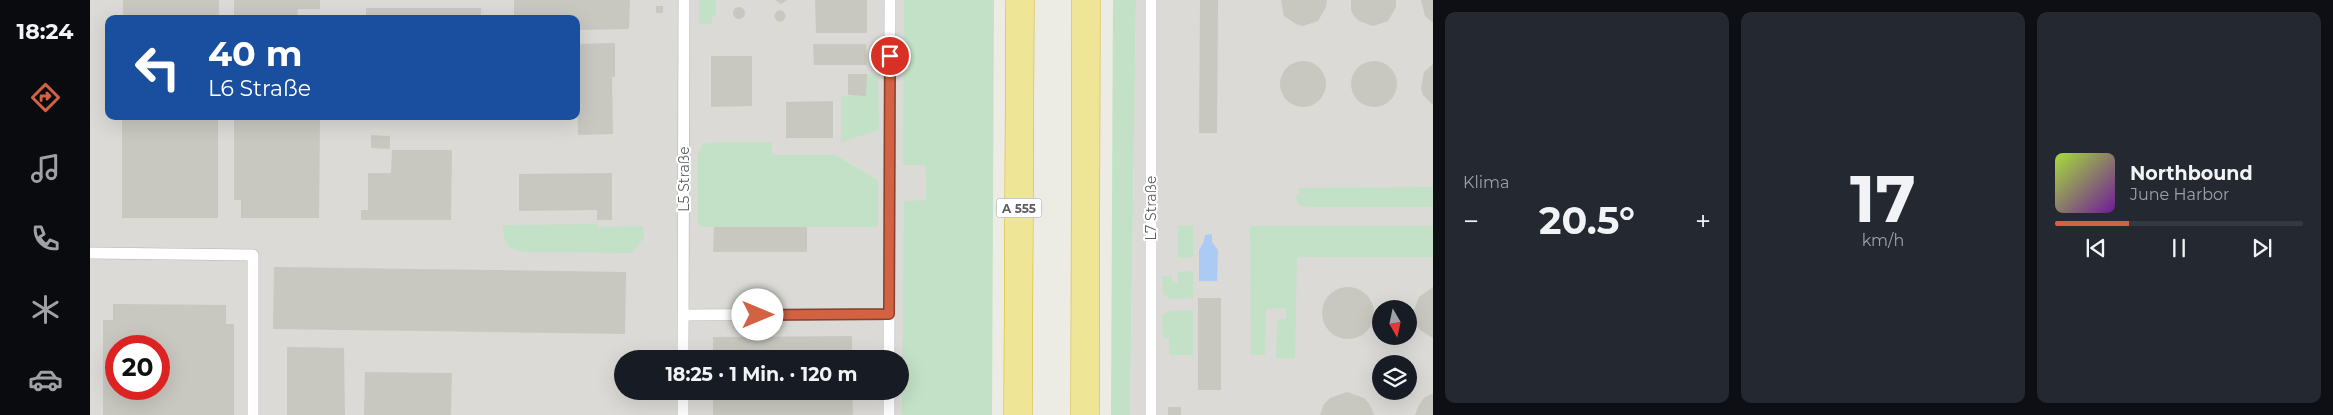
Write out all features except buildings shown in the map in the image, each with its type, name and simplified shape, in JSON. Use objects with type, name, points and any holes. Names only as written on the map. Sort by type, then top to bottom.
[{"type":"highway","name":"A 555","points":[[1018,415],[1020,0]]},
{"type":"highway","points":[[1085,415],[1086,0]]},
{"type":"lane","name":"L5 Straße","points":[[683,350],[684,0]]},
{"type":"lane","points":[[889,350],[890,0]]},
{"type":"lane","name":"L7 Straße","points":[[1151,0],[1152,415]]},
{"type":"lane","points":[[90,253],[253,255],[253,415]]},
{"type":"lane","points":[[684,315],[889,314]]},
{"type":"lane","points":[[683,400],[683,415]]},
{"type":"lane","points":[[889,400],[889,415]]},
{"type":"shaded area","points":[[90,0],[917,0],[915,165],[925,165],[926,201],[914,201],[916,415],[90,415]],"holes":[[[713,142],[772,142],[772,155],[836,155],[878,180],[878,226],[702,227],[704,144]]]},
{"type":"shaded area","points":[[1136,0],[1433,0],[1433,415],[1130,415]]},
{"type":"green space","points":[[699,0],[716,0],[716,16],[712,17],[712,24],[699,24]]},
{"type":"green space","points":[[904,0],[994,0],[992,415],[902,415],[902,400],[909,400],[909,350],[903,350],[904,201],[926,200],[925,165],[903,165]]},
{"type":"green space","points":[[1113,0],[1136,0],[1130,415],[1111,415]]},
{"type":"green space","points":[[867,74],[878,75],[879,130],[841,142],[841,96],[866,96]]},
{"type":"green space","points":[[713,142],[772,142],[772,155],[836,155],[878,180],[878,227],[702,227],[698,223],[698,153],[703,144]]},
{"type":"green space","points":[[1433,187],[1433,207],[1309,207],[1299,205],[1295,195],[1299,195],[1299,188]]},
{"type":"green space","points":[[597,224],[598,227],[643,226],[644,238],[632,253],[523,252],[509,246],[503,231],[503,225]]},
{"type":"green space","points":[[1193,225],[1193,257],[1178,258],[1178,226]]},
{"type":"green space","points":[[1250,226],[1433,226],[1433,257],[1297,257],[1295,358],[1276,359],[1277,319],[1286,319],[1286,308],[1266,309],[1265,355],[1251,355]]},
{"type":"green space","points":[[1193,271],[1193,298],[1171,299],[1163,294],[1162,277],[1172,275],[1172,283],[1178,283],[1178,272]]},
{"type":"green space","points":[[1193,310],[1193,355],[1169,355],[1169,338],[1163,338],[1162,316],[1169,311]]},
{"type":"water","points":[[1212,234],[1212,242],[1218,250],[1217,281],[1199,281],[1199,250],[1205,235]]},
{"type":"route","points":[[758,315],[889,314],[890,56]]}]
